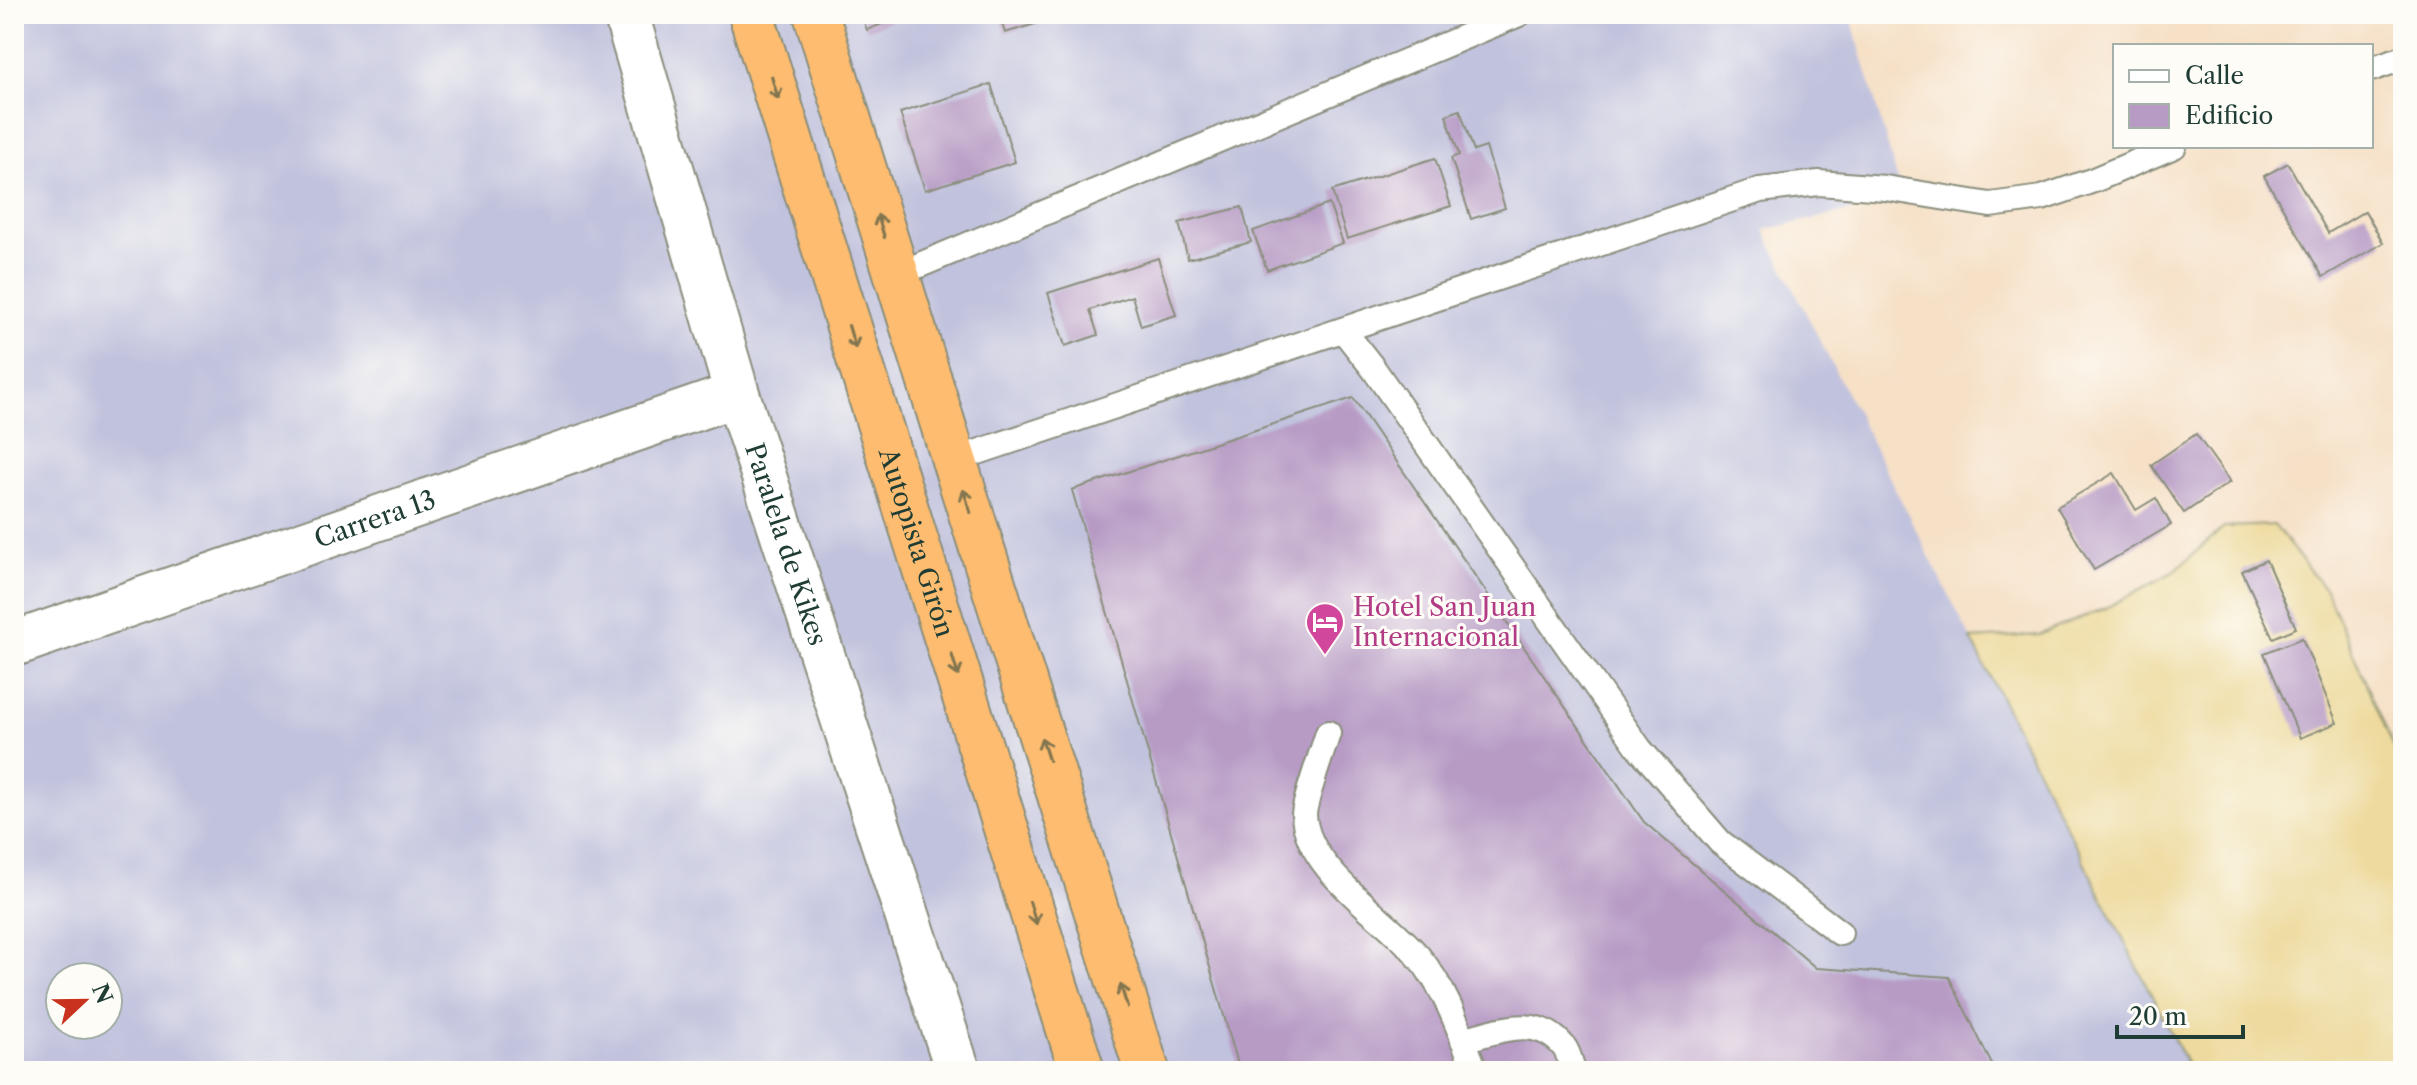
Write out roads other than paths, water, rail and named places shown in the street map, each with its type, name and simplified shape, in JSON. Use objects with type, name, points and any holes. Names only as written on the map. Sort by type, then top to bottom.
[{"type":"highway","name":"Autopista Girón","points":[[751,14],[1082,1071]]},
{"type":"highway","points":[[816,14],[1147,1071]]},
{"type":"street","name":"Paralela de Kikes","points":[[626,14],[737,394],[958,1071]]},
{"type":"street","name":"Carrera 13","points":[[14,644],[737,394]]},
{"type":"lane","points":[[896,275],[1519,14]]},
{"type":"lane","points":[[2373,68],[2403,58]]},
{"type":"lane","points":[[954,460],[1760,190],[1819,183],[1885,188],[1990,205],[2042,198],[2169,148]]},
{"type":"lane","points":[[1343,330],[1373,368],[1639,748],[1720,842],[1840,933]]},
{"type":"lane","points":[[1328,733],[1304,813],[1308,833],[1323,864],[1418,956],[1443,992],[1475,1071]]},
{"type":"lane","points":[[1463,1040],[1517,1026],[1541,1029],[1565,1048],[1573,1071]]},
{"type":"place","name":"Hotel San Juan Internacional","points":[[1325,656]]}]
